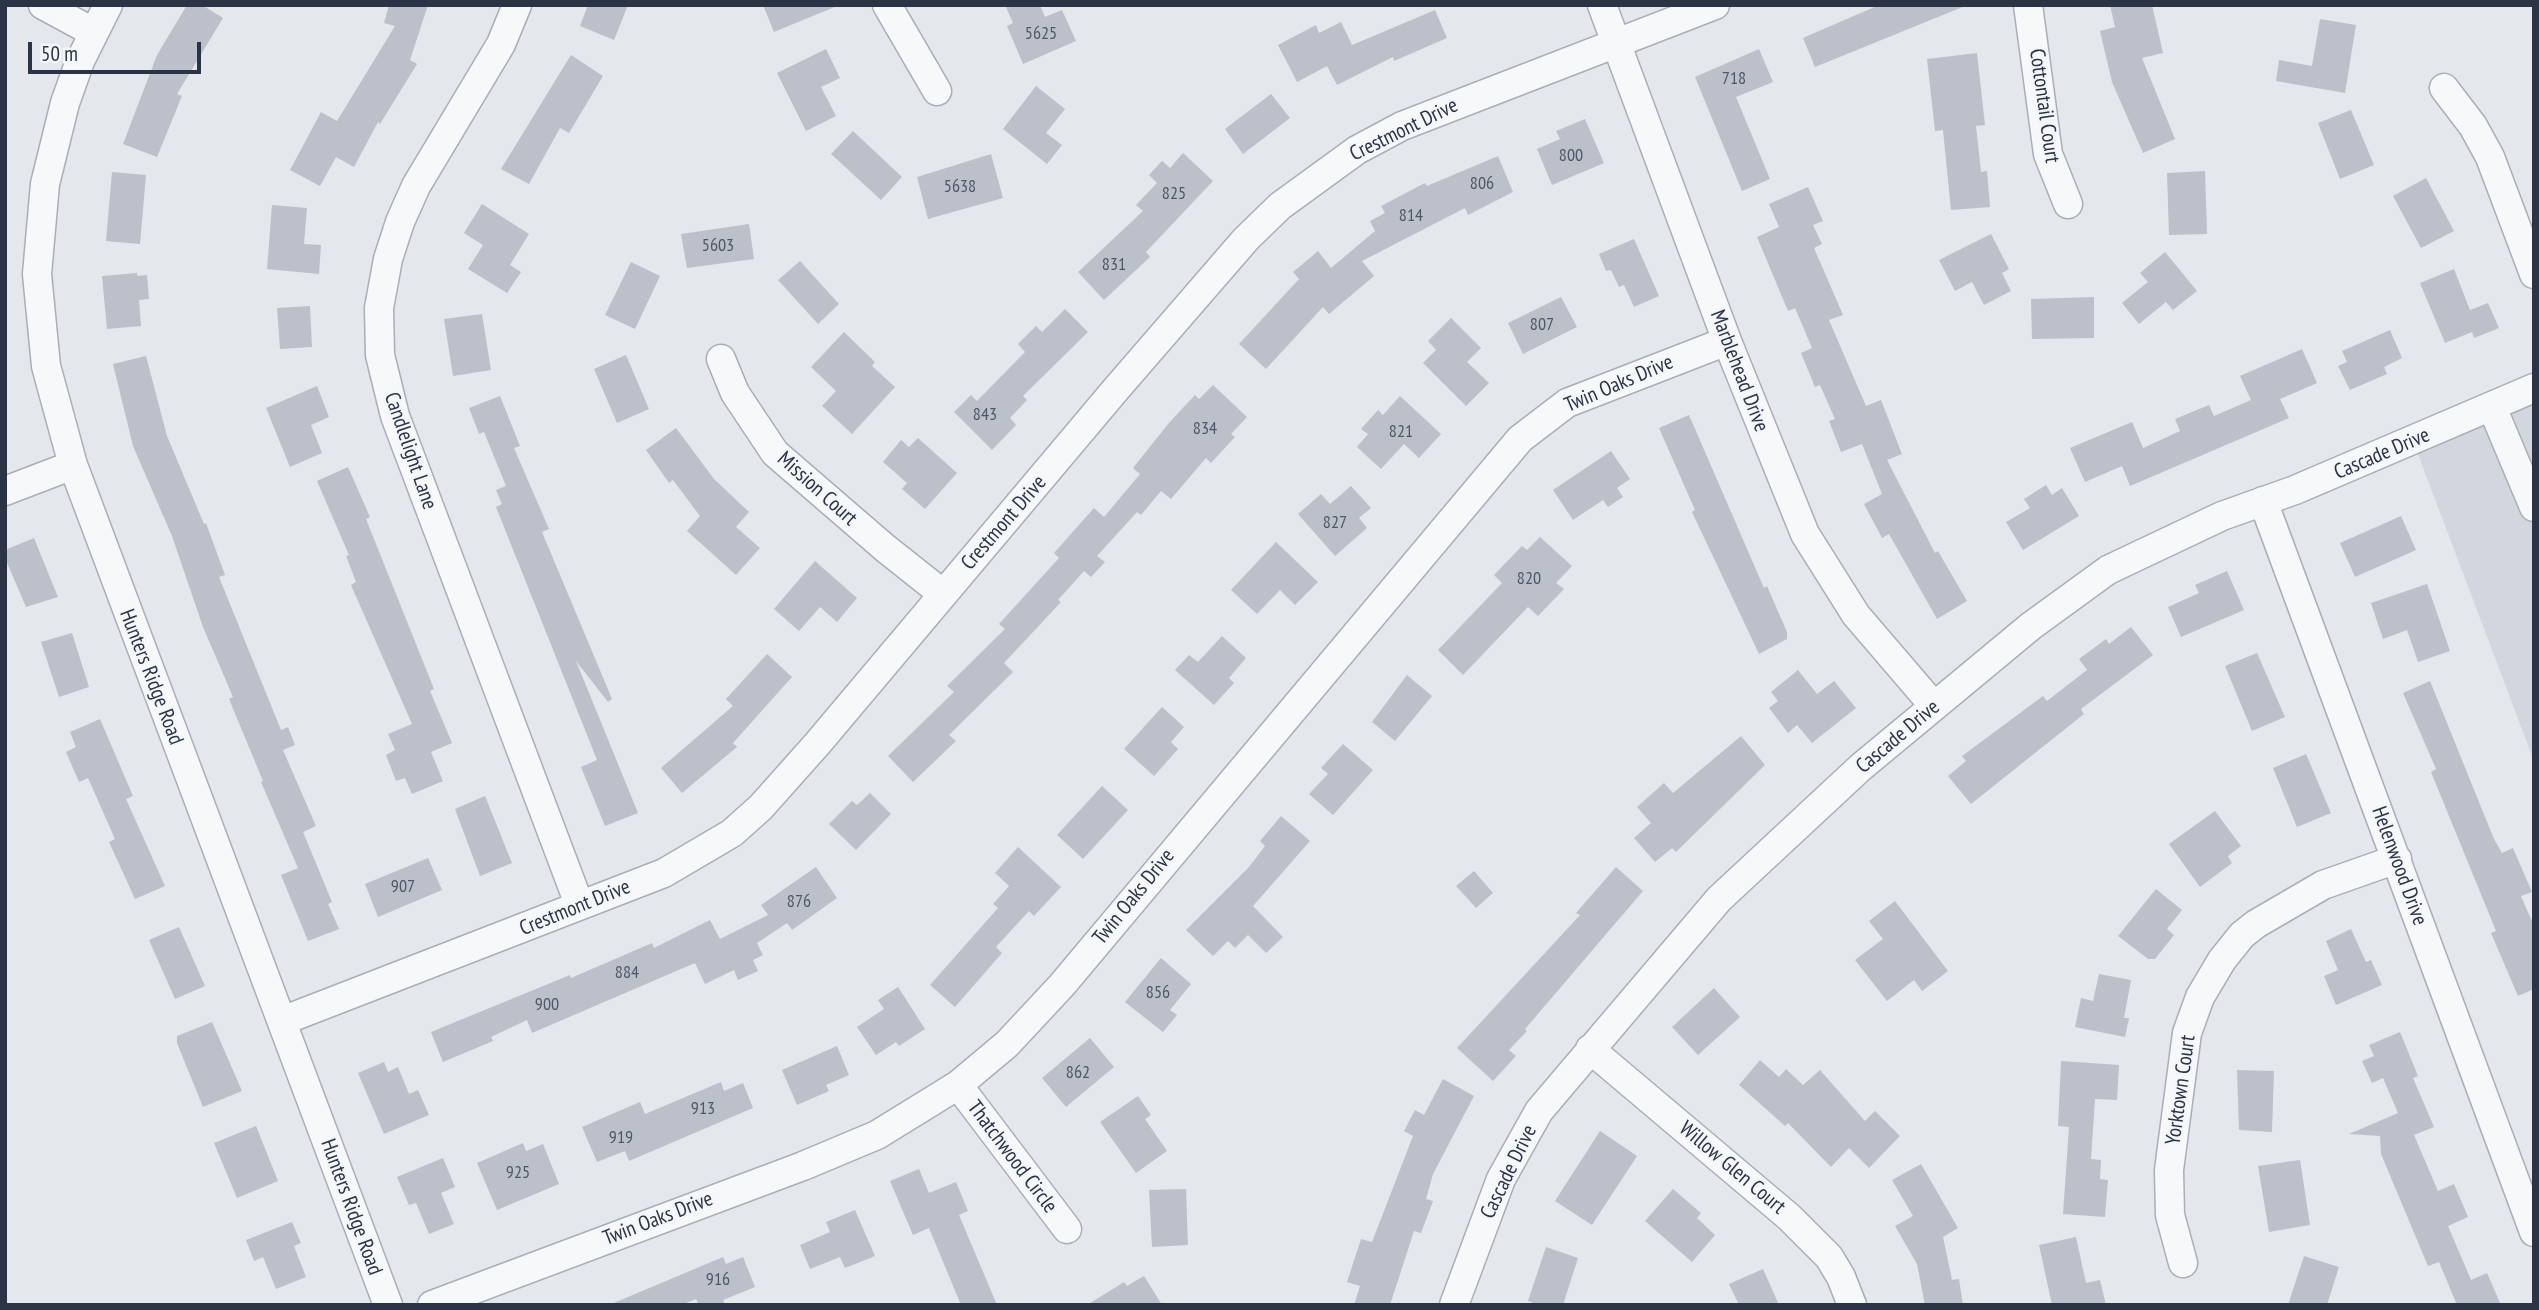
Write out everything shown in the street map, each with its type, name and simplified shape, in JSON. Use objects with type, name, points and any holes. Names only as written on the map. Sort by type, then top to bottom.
[{"type":"street","points":[[43,5],[93,32]]},
{"type":"street","name":"Hunters Ridge Road","points":[[108,5],[93,32],[65,103],[45,184],[39,228],[37,274],[41,331],[58,419],[388,1305]]},
{"type":"street","name":"Candlelight Lane","points":[[517,5],[501,44],[416,186],[400,222],[388,259],[379,308],[380,355],[395,416],[579,904]]},
{"type":"street","points":[[887,5],[937,91]]},
{"type":"street","name":"Marblehead Drive","points":[[1602,5],[1779,476],[1811,545],[1856,615],[1934,706]]},
{"type":"street","name":"Crestmont Drive","points":[[282,1021],[541,923],[579,904],[664,873],[732,833],[761,807],[1237,248],[1280,206],[1357,150],[1402,126],[1715,5]]},
{"type":"street","name":"Cottontail Court","points":[[2028,5],[2048,154],[2068,204]]},
{"type":"street","points":[[2444,88],[2473,126],[2490,157],[2534,274]]},
{"type":"street","name":"Twin Oaks Drive","points":[[432,1305],[803,1166],[877,1135],[958,1085],[1007,1044],[1062,985],[1520,439],[1567,403],[1727,341]]},
{"type":"street","name":"Mission Court","points":[[721,359],[735,393],[775,453],[943,594]]},
{"type":"street","name":"Cascade Drive","points":[[1454,1305],[1501,1179],[1518,1144],[1539,1111],[1719,899],[1751,867],[1934,706],[2069,596],[2108,570],[2222,516],[2534,388]]},
{"type":"street","points":[[2492,407],[2534,507]]},
{"type":"street","points":[[5,491],[73,465]]},
{"type":"street","name":"Helenwood Drive","points":[[2263,501],[2534,1232]]},
{"type":"street","name":"Yorktown Court","points":[[2183,1263],[2169,1215],[2169,1170],[2187,1034],[2200,997],[2222,960],[2242,935],[2256,924],[2323,885],[2397,859]]},
{"type":"street","name":"Willow Glen Court","points":[[1590,1049],[1789,1217],[1829,1257],[1842,1277],[1852,1305]]},
{"type":"street","name":"Thatchwood Circle","points":[[958,1085],[1067,1229]]},
{"type":"shaded area","points":[[2534,388],[2534,761],[2413,441]]},
{"type":"building","points":[[187,5],[202,5],[223,18],[177,94],[182,96],[157,157],[123,144],[157,55]]},
{"type":"building","points":[[389,5],[428,5],[410,60],[417,64],[380,124],[378,122],[354,167],[336,157],[320,186],[290,170],[321,112],[337,121],[395,26],[384,23]]},
{"type":"building","points":[[588,5],[628,5],[614,40],[580,26]]},
{"type":"building","points":[[763,5],[837,5],[837,6],[774,32]]},
{"type":"building","points":[[1005,5],[1040,5],[1045,17],[1062,10],[1076,41],[1023,64],[1007,26],[1013,23]]},
{"type":"building","points":[[1879,5],[1965,6],[1815,67],[1803,38]]},
{"type":"building","points":[[2110,5],[2152,5],[2163,53],[2142,58],[2175,139],[2143,153],[2112,82],[2100,31],[2115,27]]},
{"type":"building","points":[[1435,10],[1447,38],[1394,61],[1393,57],[1337,85],[1327,66],[1297,82],[1278,45],[1316,25],[1319,33],[1341,22],[1352,45]]},
{"type":"building","points":[[2320,19],[2356,25],[2345,93],[2276,81],[2279,60],[2312,66]]},
{"type":"building","points":[[826,49],[840,78],[821,87],[836,116],[806,131],[777,73]]},
{"type":"building","points":[[1759,49],[1773,82],[1736,97],[1770,179],[1742,191],[1695,77]]},
{"type":"building","points":[[1977,53],[1985,125],[1976,126],[1981,172],[1987,171],[1990,207],[1951,210],[1943,130],[1935,131],[1927,59]]},
{"type":"building","points":[[571,55],[603,76],[569,133],[560,128],[529,184],[501,169]]},
{"type":"building","points":[[1036,86],[1065,109],[1046,133],[1062,145],[1047,164],[1003,129]]},
{"type":"building","points":[[1271,94],[1290,118],[1243,154],[1225,129]]},
{"type":"building","points":[[2351,110],[2374,165],[2340,179],[2318,123]]},
{"type":"building","points":[[1585,119],[1604,163],[1552,185],[1537,149],[1560,139],[1556,131]]},
{"type":"building","points":[[853,131],[902,177],[881,200],[831,154]]},
{"type":"building","points":[[1183,153],[1213,181],[1146,252],[1150,257],[1104,300],[1078,272],[1143,211],[1136,205],[1157,183],[1149,175],[1162,161],[1170,168]]},
{"type":"building","points":[[991,154],[1003,198],[928,219],[917,177]]},
{"type":"building","points":[[1498,156],[1513,192],[1468,215],[1465,208],[1362,261],[1374,276],[1329,314],[1323,307],[1266,369],[1239,344],[1299,279],[1293,272],[1318,251],[1331,268],[1375,231],[1370,221],[1385,213],[1381,206],[1425,183],[1427,186]]},
{"type":"building","points":[[2205,171],[2207,234],[2169,235],[2167,173]]},
{"type":"building","points":[[112,172],[146,175],[140,244],[106,241]]},
{"type":"building","points":[[2426,178],[2454,231],[2421,248],[2393,196]]},
{"type":"building","points":[[1808,187],[1823,221],[1813,225],[1822,244],[1814,248],[1843,315],[1829,320],[1866,406],[1881,400],[1902,454],[1887,460],[1935,553],[1938,551],[1967,601],[1937,619],[1889,534],[1882,538],[1864,504],[1882,494],[1862,444],[1841,452],[1829,421],[1835,419],[1820,385],[1815,387],[1801,353],[1812,348],[1795,308],[1788,311],[1757,237],[1779,227],[1769,204]]},
{"type":"building","points":[[482,204],[529,234],[510,265],[521,272],[507,293],[468,269],[483,245],[464,233]]},
{"type":"building","points":[[272,205],[307,208],[304,244],[321,245],[319,274],[267,269]]},
{"type":"building","points":[[749,224],[754,259],[687,268],[681,234]]},
{"type":"building","points":[[1991,234],[2009,269],[2002,273],[2011,291],[1984,305],[1972,282],[1955,291],[1939,260]]},
{"type":"building","points":[[1634,239],[1659,296],[1634,307],[1624,285],[1619,287],[1611,270],[1606,271],[1599,254]]},
{"type":"building","points":[[2165,252],[2197,291],[2173,310],[2166,302],[2139,324],[2122,303],[2148,282],[2140,273]]},
{"type":"building","points":[[800,261],[839,304],[818,324],[778,280]]},
{"type":"building","points":[[631,262],[660,276],[635,329],[605,315]]},
{"type":"building","points":[[2454,269],[2470,310],[2488,303],[2499,328],[2474,338],[2472,332],[2445,343],[2420,283]]},
{"type":"building","points":[[137,273],[137,276],[147,275],[149,299],[139,300],[141,326],[107,329],[102,276]]},
{"type":"building","points":[[1561,297],[1577,327],[1523,354],[1508,323]]},
{"type":"building","points":[[2094,297],[2094,338],[2032,339],[2031,299]]},
{"type":"building","points":[[310,306],[312,347],[280,349],[277,308]]},
{"type":"building","points":[[1065,309],[1088,332],[1023,396],[1027,400],[1010,418],[1016,425],[992,450],[954,412],[971,395],[977,401],[1025,352],[1018,344],[1036,326],[1042,332]]},
{"type":"building","points":[[482,314],[491,370],[453,376],[444,319]]},
{"type":"building","points":[[1451,318],[1481,348],[1467,362],[1489,383],[1466,406],[1423,363],[1436,350],[1428,341]]},
{"type":"building","points":[[2390,330],[2402,358],[2384,367],[2387,374],[2350,390],[2338,366],[2347,362],[2342,351]]},
{"type":"building","points":[[844,332],[875,362],[872,366],[895,387],[852,434],[822,406],[836,391],[811,367]]},
{"type":"building","points":[[2302,349],[2317,383],[2280,399],[2289,418],[2130,486],[2122,466],[2085,482],[2070,448],[2132,422],[2143,448],[2180,431],[2175,419],[2209,405],[2214,416],[2251,400],[2240,376]]},
{"type":"building","points":[[626,355],[649,409],[617,423],[594,369]]},
{"type":"building","points":[[146,356],[167,436],[204,524],[206,523],[225,575],[219,577],[281,730],[288,727],[295,745],[283,750],[316,826],[303,832],[332,902],[328,904],[339,929],[308,941],[281,875],[298,868],[229,699],[233,697],[203,627],[172,536],[133,446],[113,364]]},
{"type":"building","points":[[1213,385],[1247,417],[1231,434],[1235,437],[1211,463],[1206,458],[1171,499],[1161,491],[1141,515],[1137,512],[1097,556],[1105,562],[1091,577],[1084,571],[1058,600],[1061,602],[1004,663],[1013,672],[949,735],[956,741],[913,782],[888,756],[954,692],[947,686],[1005,629],[999,624],[1059,558],[1054,553],[1094,508],[1104,517],[1140,474],[1133,468],[1168,424],[1195,395],[1199,399]]},
{"type":"building","points":[[317,386],[329,417],[311,425],[322,453],[290,467],[266,408]]},
{"type":"building","points":[[500,396],[520,446],[514,448],[549,529],[542,532],[612,699],[608,702],[576,661],[638,813],[605,826],[581,767],[597,760],[496,507],[502,504],[496,490],[506,486],[484,432],[479,434],[469,408]]},
{"type":"building","points":[[1400,396],[1441,434],[1419,458],[1404,444],[1381,469],[1357,447],[1368,434],[1361,429],[1378,410],[1383,415]]},
{"type":"building","points":[[1689,415],[1764,588],[1767,586],[1787,632],[1787,639],[1759,654],[1692,512],[1695,510],[1659,428]]},
{"type":"building","points":[[676,428],[714,479],[749,512],[736,527],[760,548],[736,575],[687,531],[700,516],[673,480],[669,483],[646,450]]},
{"type":"building","points":[[918,438],[957,473],[925,509],[902,489],[907,483],[883,462],[901,440],[909,447]]},
{"type":"building","points":[[1611,451],[1630,479],[1617,488],[1623,497],[1608,507],[1603,500],[1573,520],[1553,490]]},
{"type":"building","points":[[348,467],[370,517],[366,519],[434,689],[430,691],[452,743],[431,752],[443,781],[412,794],[405,778],[396,781],[386,755],[395,750],[388,734],[412,724],[351,585],[356,582],[346,556],[349,555],[317,481]]},
{"type":"building","points":[[2046,485],[2052,495],[2062,488],[2079,516],[2023,550],[2006,522],[2030,508],[2024,499]]},
{"type":"building","points":[[1351,486],[1371,508],[1359,518],[1367,528],[1335,556],[1298,514],[1321,494],[1330,504]]},
{"type":"building","points":[[2401,516],[2416,550],[2355,577],[2340,543]]},
{"type":"building","points":[[1540,537],[1572,566],[1556,583],[1564,589],[1538,616],[1528,607],[1463,675],[1438,650],[1502,583],[1494,575],[1522,546],[1527,550]]},
{"type":"building","points":[[34,538],[58,597],[26,607],[5,558],[5,550]]},
{"type":"building","points":[[1276,542],[1318,582],[1295,605],[1280,590],[1257,614],[1231,590]]},
{"type":"building","points":[[815,561],[857,598],[837,622],[820,607],[799,631],[774,609]]},
{"type":"building","points":[[2227,571],[2244,610],[2181,637],[2168,607],[2199,593],[2195,585]]},
{"type":"building","points":[[2427,584],[2450,651],[2418,662],[2407,630],[2383,639],[2371,603]]},
{"type":"building","points":[[2131,627],[2153,655],[2081,709],[2084,714],[1971,804],[1948,776],[1966,761],[1962,756],[2043,696],[2047,701],[2087,670],[2079,659],[2106,639],[2109,644]]},
{"type":"building","points":[[72,633],[89,687],[59,697],[41,642]]},
{"type":"building","points":[[1222,636],[1246,658],[1229,678],[1234,683],[1214,705],[1175,670],[1189,655],[1198,662]]},
{"type":"building","points":[[2257,653],[2285,717],[2252,731],[2225,666]]},
{"type":"building","points":[[767,654],[792,677],[733,743],[737,747],[682,793],[661,768],[733,706],[726,699]]},
{"type":"building","points":[[1798,670],[1817,694],[1834,681],[1856,708],[1812,743],[1797,725],[1788,733],[1769,708],[1778,701],[1771,692]]},
{"type":"building","points":[[1407,675],[1432,696],[1395,741],[1372,722]]},
{"type":"building","points":[[2430,681],[2494,839],[2502,853],[2513,848],[2532,892],[2521,896],[2534,926],[2534,989],[2518,996],[2491,933],[2496,931],[2431,772],[2436,769],[2403,693]]},
{"type":"building","points":[[1162,707],[1184,727],[1171,742],[1178,749],[1154,776],[1124,749]]},
{"type":"building","points":[[100,719],[133,796],[126,799],[165,886],[135,899],[109,842],[115,839],[88,778],[79,782],[66,752],[76,747],[70,732]]},
{"type":"building","points":[[1741,736],[1765,765],[1676,852],[1672,848],[1655,862],[1634,838],[1651,823],[1637,807],[1664,783],[1673,793]]},
{"type":"building","points":[[1343,744],[1373,770],[1333,815],[1309,794],[1328,774],[1321,768]]},
{"type":"building","points":[[2306,754],[2331,813],[2297,827],[2273,768]]},
{"type":"building","points":[[1102,786],[1128,810],[1083,859],[1057,835]]},
{"type":"building","points":[[870,793],[891,814],[856,850],[829,824],[852,801],[857,805]]},
{"type":"building","points":[[485,796],[512,863],[480,876],[455,809]]},
{"type":"building","points":[[2215,811],[2241,846],[2228,856],[2232,863],[2200,887],[2169,844]]},
{"type":"building","points":[[1281,816],[1310,841],[1253,906],[1283,937],[1266,953],[1248,935],[1235,948],[1228,941],[1213,956],[1186,930],[1249,867],[1265,846],[1260,841]]},
{"type":"building","points":[[1018,847],[1061,887],[1034,916],[1029,911],[996,947],[1002,953],[955,1007],[930,985],[998,908],[993,904],[1009,886],[995,873]]},
{"type":"building","points":[[428,858],[442,890],[378,917],[365,884]]},
{"type":"building","points":[[816,867],[837,898],[792,930],[787,923],[757,943],[763,955],[753,960],[758,971],[738,980],[734,970],[705,984],[695,963],[532,1033],[527,1020],[491,1037],[493,1041],[443,1062],[431,1032],[570,975],[571,978],[652,943],[654,948],[710,920],[720,939],[768,915],[761,905]]},
{"type":"building","points":[[1616,867],[1643,891],[1525,1029],[1527,1031],[1509,1050],[1516,1056],[1493,1081],[1457,1048],[1580,915],[1576,913]]},
{"type":"building","points":[[1474,871],[1493,893],[1476,908],[1456,886]]},
{"type":"building","points":[[2156,889],[2182,910],[2167,929],[2174,935],[2155,959],[2148,959],[2118,936]]},
{"type":"building","points":[[1895,901],[1948,971],[1922,991],[1914,980],[1887,1001],[1855,960],[1883,939],[1869,921]]},
{"type":"building","points":[[179,927],[205,986],[175,999],[149,940]]},
{"type":"building","points":[[2351,929],[2366,962],[2371,960],[2382,985],[2336,1005],[2324,976],[2338,970],[2326,941]]},
{"type":"building","points":[[1161,958],[1191,984],[1170,1010],[1177,1015],[1163,1032],[1125,1002]]},
{"type":"building","points":[[2099,974],[2131,980],[2124,1018],[2129,1018],[2125,1037],[2075,1027],[2081,998],[2093,1001]]},
{"type":"building","points":[[898,987],[925,1029],[899,1046],[896,1042],[876,1055],[857,1027],[884,1009],[878,1000]]},
{"type":"building","points":[[1714,988],[1740,1017],[1698,1055],[1672,1027]]},
{"type":"building","points":[[212,1022],[242,1091],[203,1107],[177,1043],[177,1036]]},
{"type":"building","points":[[2400,1032],[2418,1076],[2413,1078],[2434,1127],[2414,1135],[2438,1191],[2454,1184],[2468,1217],[2448,1226],[2471,1280],[2487,1273],[2501,1305],[2457,1305],[2439,1262],[2428,1266],[2381,1154],[2380,1136],[2349,1134],[2398,1113],[2383,1078],[2372,1083],[2362,1061],[2374,1056],[2369,1045]]},
{"type":"building","points":[[1090,1038],[1114,1067],[1066,1107],[1042,1078]]},
{"type":"building","points":[[837,1046],[849,1075],[826,1085],[829,1091],[797,1105],[782,1070]]},
{"type":"building","points":[[1760,1060],[1779,1077],[1786,1069],[1803,1085],[1820,1070],[1865,1121],[1875,1111],[1900,1136],[1869,1168],[1849,1148],[1831,1167],[1788,1123],[1785,1126],[1739,1085]]},
{"type":"building","points":[[2061,1061],[2119,1065],[2117,1100],[2095,1099],[2091,1159],[2101,1160],[2100,1179],[2108,1180],[2105,1217],[2063,1214],[2069,1127],[2058,1126]]},
{"type":"building","points":[[384,1062],[388,1072],[398,1067],[409,1094],[418,1090],[429,1115],[384,1134],[358,1073]]},
{"type":"building","points":[[2237,1070],[2274,1071],[2272,1132],[2239,1130]]},
{"type":"building","points":[[1443,1079],[1474,1096],[1433,1174],[1426,1199],[1433,1201],[1421,1233],[1414,1231],[1390,1305],[1354,1305],[1360,1286],[1347,1282],[1361,1239],[1372,1242],[1413,1136],[1404,1131],[1415,1110],[1424,1115]]},
{"type":"building","points":[[721,1082],[724,1091],[743,1083],[753,1108],[629,1161],[625,1151],[597,1162],[582,1127],[640,1102],[645,1114]]},
{"type":"building","points":[[1138,1096],[1151,1115],[1145,1119],[1167,1151],[1136,1173],[1100,1122]]},
{"type":"building","points":[[256,1126],[278,1181],[237,1198],[214,1143]]},
{"type":"building","points":[[1600,1131],[1637,1156],[1592,1225],[1555,1201]]},
{"type":"building","points":[[523,1143],[526,1151],[543,1144],[559,1184],[497,1210],[477,1163]]},
{"type":"building","points":[[443,1158],[455,1187],[441,1193],[454,1224],[429,1234],[416,1203],[409,1205],[397,1177]]},
{"type":"building","points":[[2300,1160],[2310,1225],[2269,1232],[2258,1166]]},
{"type":"building","points":[[1921,1164],[1958,1228],[1943,1237],[1952,1280],[1959,1279],[1963,1305],[1925,1305],[1917,1264],[1895,1226],[1913,1216],[1892,1180]]},
{"type":"building","points":[[919,1169],[929,1193],[956,1182],[968,1211],[959,1215],[997,1305],[961,1305],[929,1228],[913,1235],[890,1181]]},
{"type":"building","points":[[1186,1189],[1188,1245],[1152,1247],[1149,1190]]},
{"type":"building","points":[[1673,1189],[1701,1213],[1697,1218],[1715,1235],[1692,1262],[1645,1221]]},
{"type":"building","points":[[855,1210],[875,1256],[845,1268],[840,1257],[810,1269],[800,1245],[830,1232],[826,1222]]},
{"type":"building","points":[[292,1222],[301,1243],[294,1246],[306,1277],[276,1289],[263,1257],[254,1261],[246,1240]]},
{"type":"building","points":[[2076,1237],[2086,1283],[2100,1280],[2106,1305],[2052,1305],[2039,1245]]},
{"type":"building","points":[[1546,1247],[1578,1258],[1563,1305],[1539,1305],[1528,1301]]},
{"type":"building","points":[[2304,1256],[2339,1267],[2327,1305],[2288,1305]]},
{"type":"building","points":[[723,1257],[726,1264],[743,1257],[755,1287],[723,1300],[725,1305],[699,1305],[696,1299],[681,1305],[609,1305]]},
{"type":"building","points":[[1763,1269],[1779,1305],[1739,1305],[1729,1284]]},
{"type":"building","points":[[1144,1276],[1162,1305],[1087,1305],[1124,1282],[1127,1286]]}]
